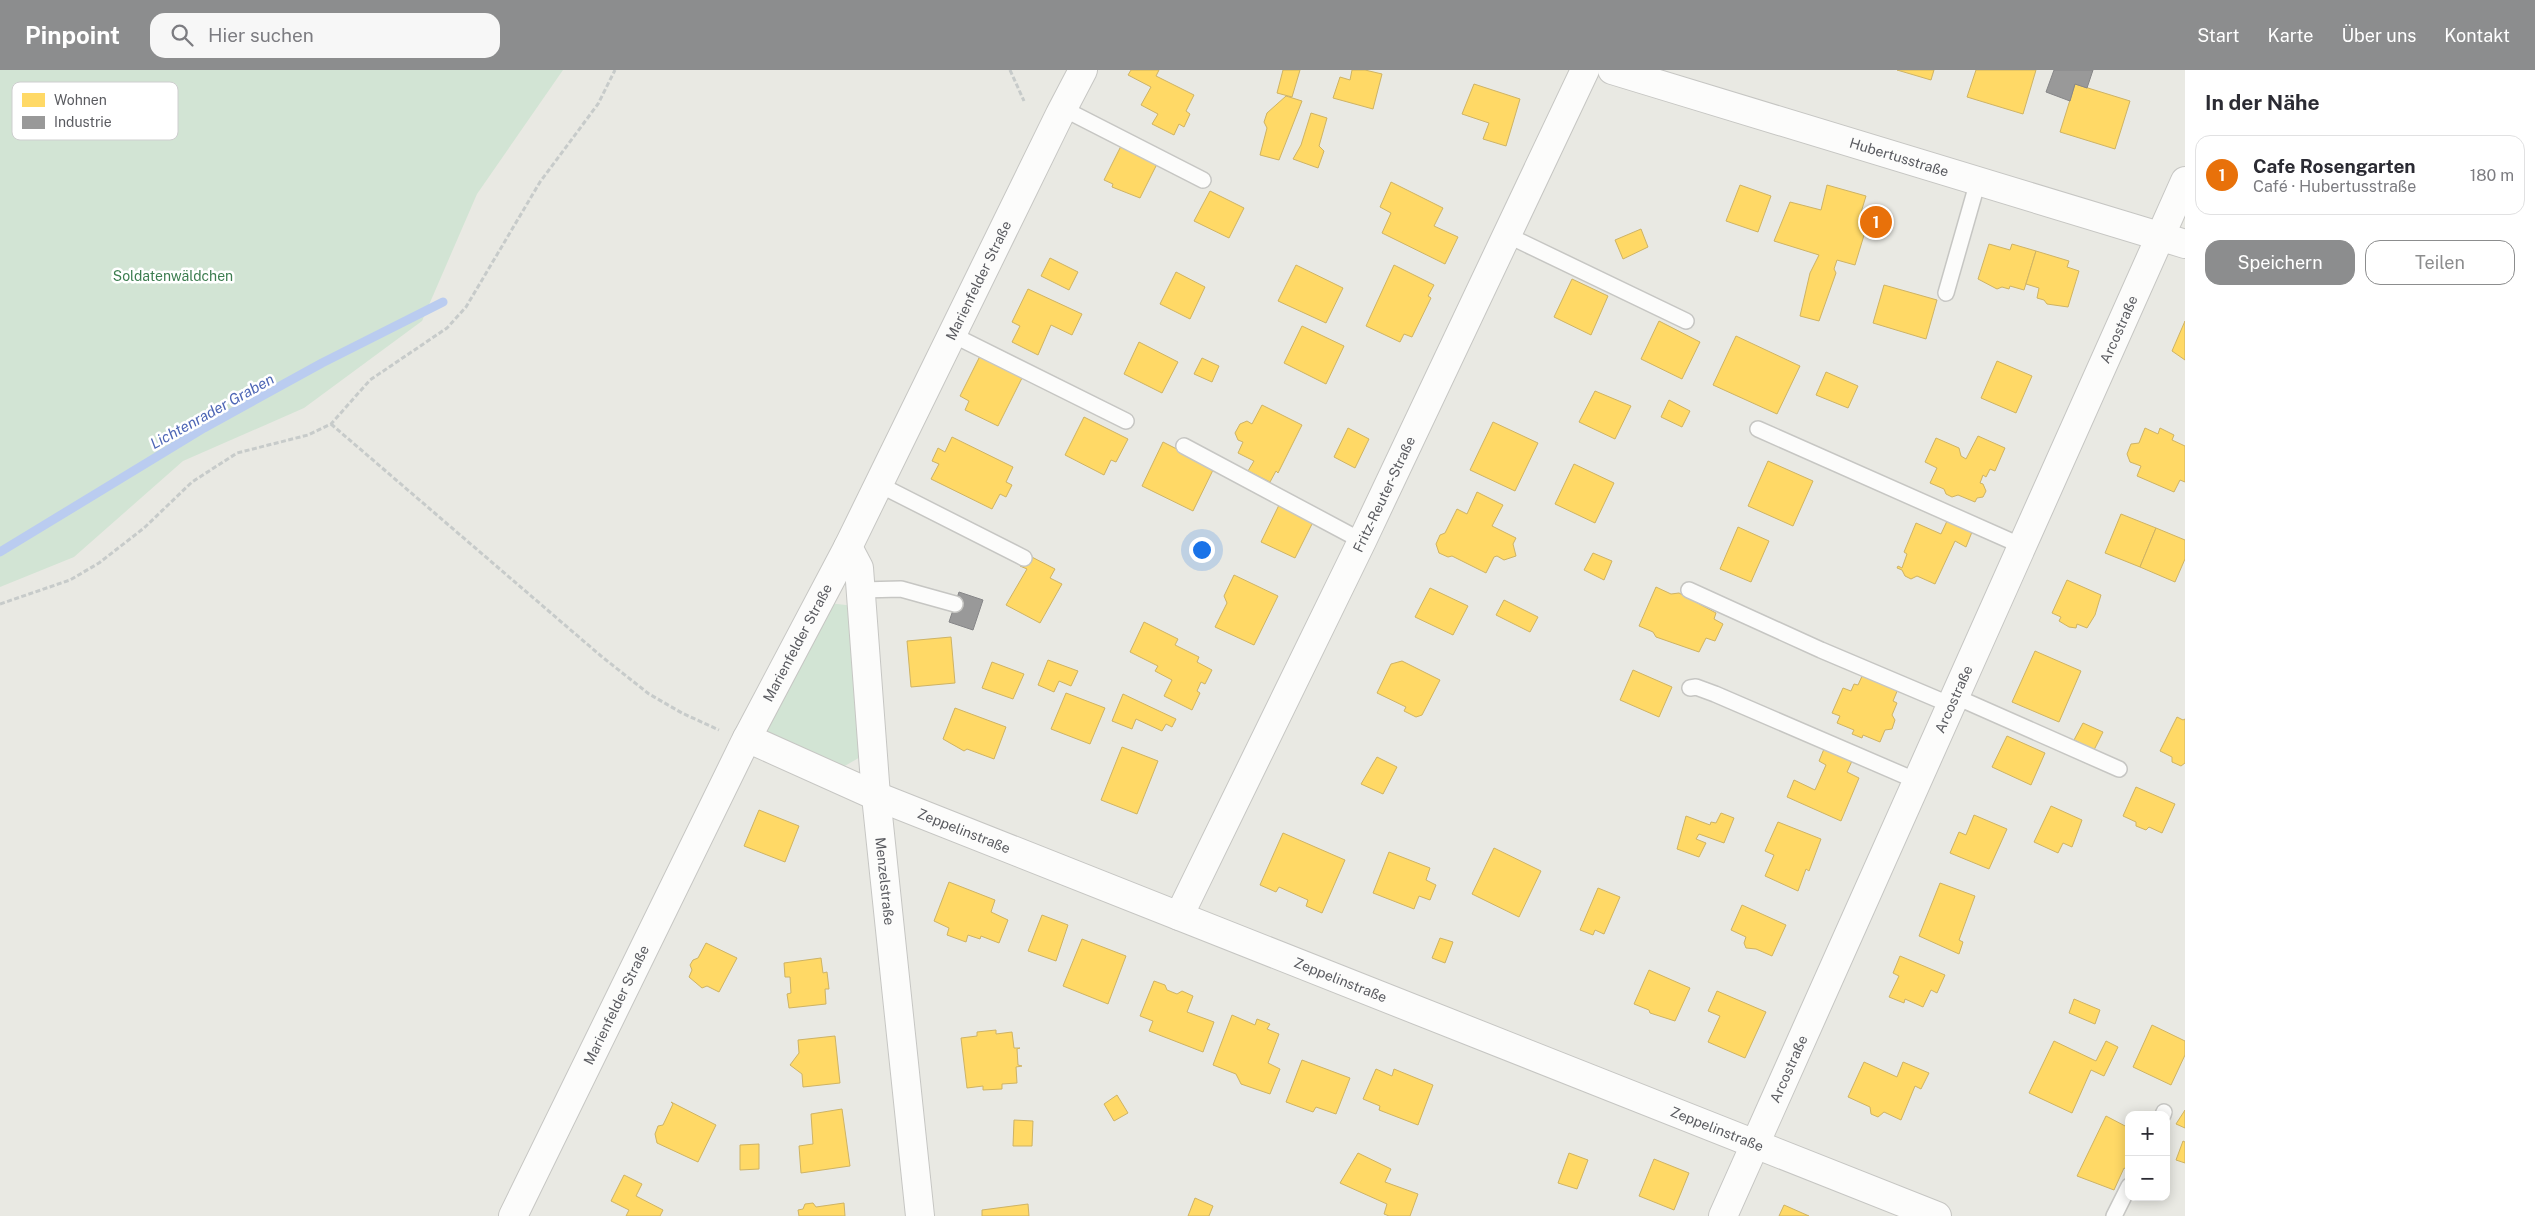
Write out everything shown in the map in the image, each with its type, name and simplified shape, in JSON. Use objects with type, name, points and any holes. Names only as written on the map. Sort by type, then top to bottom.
[{"type":"street","name":"Marienfelder Straße","points":[[513,1216],[746,740],[848,547],[1062,108],[1083,70]]},
{"type":"street","name":"Fritz-Reuter-Straße","points":[[1179,916],[1362,541],[1585,70]]},
{"type":"street","name":"Hubertusstraße","points":[[1612,70],[2172,241]]},
{"type":"street","name":"Arcostraße","points":[[1723,1216],[2022,546],[2172,241],[2185,181]]},
{"type":"street","name":"Menzelstraße","points":[[848,547],[860,568],[876,796],[920,1216]]},
{"type":"street","name":"Zeppelinstraße","points":[[746,740],[876,796],[1937,1216]]},
{"type":"lane","points":[[1062,108],[1203,180]]},
{"type":"lane","points":[[1946,293],[1978,181]]},
{"type":"lane","points":[[1507,235],[1686,321]]},
{"type":"lane","points":[[951,334],[1126,421]]},
{"type":"lane","points":[[1758,429],[2022,546]]},
{"type":"lane","points":[[1184,446],[1362,541]]},
{"type":"lane","points":[[878,484],[1024,558]]},
{"type":"lane","points":[[861,590],[901,590],[955,604]]},
{"type":"lane","points":[[1689,590],[1821,650],[2119,769]]},
{"type":"lane","points":[[1690,688],[1696,687],[1715,694],[1916,781]]},
{"type":"lane","points":[[2114,1216],[2125,1194]]},
{"type":"path","points":[[0,604],[70,580],[98,563],[144,528],[192,482],[212,467],[236,453],[308,435],[331,424],[370,380],[447,328],[466,308],[540,182],[598,104],[615,70]]},
{"type":"path","points":[[1010,70],[1024,101]]},
{"type":"path","points":[[331,424],[601,656],[649,694],[682,713],[746,740]]},
{"type":"green space","name":"Soldatenwäldchen","points":[[0,70],[563,70],[477,194],[422,321],[304,408],[183,461],[74,557],[0,587]]},
{"type":"green space","points":[[829,603],[854,606],[862,756],[843,767],[763,730]]},
{"type":"building: Wohnen","points":[[1131,70],[1159,70],[1156,76],[1194,95],[1186,111],[1190,114],[1184,127],[1179,124],[1174,135],[1152,124],[1158,114],[1141,105],[1151,87],[1128,75]]},
{"type":"building: Wohnen","points":[[1283,70],[1300,70],[1292,97],[1277,93]]},
{"type":"building: Wohnen","points":[[1352,70],[1365,70],[1382,74],[1373,109],[1333,98],[1340,77],[1350,80]]},
{"type":"building: Wohnen","points":[[1897,70],[1934,70],[1931,80]]},
{"type":"building: Wohnen","points":[[1976,70],[2036,70],[2023,114],[1967,97]]},
{"type":"building: Wohnen","points":[[1474,84],[1520,99],[1506,146],[1483,139],[1489,123],[1462,114]]},
{"type":"building: Wohnen","points":[[2075,84],[2130,101],[2115,149],[2060,132]]},
{"type":"building: Wohnen","points":[[1286,96],[1302,101],[1279,160],[1260,155],[1267,128],[1264,122],[1267,113]]},
{"type":"building: Wohnen","points":[[1311,113],[1327,118],[1319,146],[1324,151],[1318,168],[1293,159],[1301,145]]},
{"type":"building: Wohnen","points":[[1121,146],[1157,164],[1140,198],[1112,187],[1113,184],[1104,180]]},
{"type":"building: Wohnen","points":[[1391,182],[1443,208],[1434,226],[1458,237],[1445,264],[1382,233],[1391,213],[1380,207]]},
{"type":"building: Wohnen","points":[[1740,185],[1771,196],[1758,232],[1726,221]]},
{"type":"building: Wohnen","points":[[1827,185],[1866,196],[1859,219],[1868,222],[1855,265],[1837,260],[1834,269],[1836,273],[1819,321],[1800,316],[1810,273],[1819,255],[1774,241],[1790,202],[1821,210]]},
{"type":"building: Wohnen","points":[[1210,191],[1244,208],[1229,238],[1194,221]]},
{"type":"building: Wohnen","points":[[1641,229],[1648,247],[1623,259],[1615,240]]},
{"type":"building: Wohnen","points":[[1989,244],[2010,250],[2012,244],[2036,251],[2024,290],[2010,286],[2009,289],[2002,287],[1997,289],[1978,279]]},
{"type":"building: Wohnen","points":[[2036,251],[2069,261],[2067,267],[2079,271],[2068,307],[2047,304],[2044,300],[2037,298],[2039,288],[2026,284]]},
{"type":"building: Wohnen","points":[[1050,258],[1078,272],[1069,290],[1041,276]]},
{"type":"building: Wohnen","points":[[1296,265],[1343,288],[1326,323],[1278,301]]},
{"type":"building: Wohnen","points":[[1394,265],[1434,285],[1428,296],[1431,298],[1412,337],[1404,334],[1400,342],[1366,326]]},
{"type":"building: Wohnen","points":[[1176,272],[1205,287],[1190,319],[1160,304]]},
{"type":"building: Wohnen","points":[[1572,279],[1608,296],[1591,335],[1554,317]]},
{"type":"building: Wohnen","points":[[1884,285],[1937,300],[1926,339],[1873,323]]},
{"type":"building: Wohnen","points":[[1028,289],[1082,314],[1072,335],[1051,325],[1038,355],[1012,342],[1020,326],[1012,322]]},
{"type":"building: Wohnen","points":[[1659,321],[1700,342],[1682,379],[1641,359]]},
{"type":"building: Wohnen","points":[[2185,321],[2185,360],[2172,351]]},
{"type":"building: Wohnen","points":[[1302,326],[1344,346],[1326,384],[1284,363]]},
{"type":"building: Wohnen","points":[[1736,336],[1800,366],[1777,414],[1713,385]]},
{"type":"building: Wohnen","points":[[1139,342],[1178,362],[1162,393],[1124,374]]},
{"type":"building: Wohnen","points":[[980,356],[1023,376],[998,426],[965,410],[969,401],[960,396]]},
{"type":"building: Wohnen","points":[[1202,358],[1219,366],[1212,382],[1194,374]]},
{"type":"building: Wohnen","points":[[1997,361],[2032,376],[2016,413],[1981,398]]},
{"type":"building: Wohnen","points":[[1826,372],[1858,386],[1848,408],[1816,395]]},
{"type":"building: Wohnen","points":[[1595,391],[1631,406],[1615,439],[1579,422]]},
{"type":"building: Wohnen","points":[[1669,400],[1690,411],[1682,427],[1661,417]]},
{"type":"building: Wohnen","points":[[1262,405],[1302,425],[1278,473],[1276,471],[1270,482],[1248,471],[1254,461],[1238,453],[1243,442],[1238,440],[1235,433],[1240,424],[1247,421],[1252,424]]},
{"type":"building: Wohnen","points":[[1084,417],[1128,439],[1116,462],[1111,460],[1104,475],[1065,455]]},
{"type":"building: Wohnen","points":[[1493,422],[1538,443],[1515,491],[1470,470]]},
{"type":"building: Wohnen","points":[[1348,428],[1369,439],[1355,468],[1334,457]]},
{"type":"building: Wohnen","points":[[2145,428],[2158,434],[2160,428],[2174,435],[2172,440],[2185,446],[2185,482],[2180,480],[2174,492],[2137,476],[2141,466],[2130,462],[2127,454],[2131,444],[2139,443]]},
{"type":"building: Wohnen","points":[[1978,436],[2005,448],[1995,471],[1990,469],[1986,477],[1983,475],[1980,483],[1983,484],[1986,491],[1983,497],[1977,498],[1975,502],[1958,495],[1952,497],[1946,494],[1944,489],[1930,483],[1937,468],[1925,462],[1936,438],[1959,448],[1961,456],[1966,459]]},
{"type":"building: Wohnen","points":[[952,437],[1013,467],[1006,482],[1012,485],[1006,497],[1000,494],[992,509],[931,479],[939,464],[932,461],[938,448],[945,452]]},
{"type":"building: Wohnen","points":[[1163,442],[1214,468],[1193,511],[1142,486]]},
{"type":"building: Wohnen","points":[[1768,461],[1813,481],[1793,526],[1748,506]]},
{"type":"building: Wohnen","points":[[1574,464],[1614,483],[1595,523],[1555,504]]},
{"type":"building: Wohnen","points":[[1477,492],[1503,505],[1492,526],[1516,538],[1513,544],[1516,556],[1504,560],[1497,556],[1494,557],[1486,573],[1452,556],[1448,557],[1439,553],[1436,544],[1440,535],[1445,533],[1457,509],[1467,514]]},
{"type":"building: Wohnen","points":[[1280,503],[1314,520],[1295,558],[1261,542]]},
{"type":"building: Wohnen","points":[[2121,514],[2156,528],[2140,567],[2105,553]]},
{"type":"building: Wohnen","points":[[1947,521],[1972,532],[1966,547],[1955,541],[1935,584],[1917,576],[1911,579],[1905,576],[1902,570],[1897,568],[1898,566],[1902,568],[1907,554],[1904,552],[1916,523],[1941,534]]},
{"type":"building: Wohnen","points":[[1738,527],[1769,541],[1751,582],[1720,569]]},
{"type":"building: Wohnen","points":[[2156,528],[2185,540],[2185,559],[2175,582],[2140,567]]},
{"type":"building: Wohnen","points":[[1593,553],[1612,561],[1604,580],[1584,570]]},
{"type":"building: Wohnen","points":[[1026,554],[1055,569],[1050,578],[1062,584],[1040,623],[1006,605],[1027,569],[1020,566]]},
{"type":"building: Wohnen","points":[[1234,575],[1278,596],[1254,645],[1215,627],[1227,603],[1224,596]]},
{"type":"building: Wohnen","points":[[2067,580],[2101,595],[2095,615],[2087,628],[2077,624],[2076,628],[2069,627],[2059,621],[2061,617],[2052,613]]},
{"type":"building: Wohnen","points":[[1656,587],[1671,594],[1679,593],[1716,613],[1714,619],[1723,624],[1715,641],[1706,638],[1699,652],[1656,637],[1653,632],[1639,626]]},
{"type":"building: Wohnen","points":[[1430,588],[1468,606],[1453,635],[1415,617]]},
{"type":"building: Wohnen","points":[[1504,600],[1538,617],[1530,632],[1496,615]]},
{"type":"building: Wohnen","points":[[1144,622],[1178,639],[1175,645],[1199,657],[1197,662],[1212,670],[1205,684],[1201,682],[1197,691],[1200,693],[1192,710],[1164,696],[1172,680],[1155,671],[1158,666],[1130,652]]},
{"type":"building: Wohnen","points":[[951,637],[955,683],[911,687],[907,641]]},
{"type":"building: Wohnen","points":[[2035,651],[2081,671],[2059,722],[2012,702]]},
{"type":"building: Wohnen","points":[[1048,660],[1078,671],[1071,686],[1059,681],[1054,692],[1038,685]]},
{"type":"building: Wohnen","points":[[1402,661],[1440,680],[1422,715],[1416,717],[1404,711],[1406,707],[1377,693],[1391,664]]},
{"type":"building: Wohnen","points":[[992,662],[1024,674],[1013,699],[982,688]]},
{"type":"building: Wohnen","points":[[1633,670],[1672,687],[1659,717],[1620,700]]},
{"type":"building: Wohnen","points":[[1863,674],[1898,689],[1893,701],[1897,703],[1892,715],[1895,720],[1892,729],[1885,730],[1880,742],[1863,735],[1862,738],[1852,734],[1854,730],[1837,723],[1840,716],[1832,713],[1843,688],[1851,691],[1854,684],[1858,685]]},
{"type":"building: Wohnen","points":[[1066,693],[1105,708],[1090,744],[1051,729]]},
{"type":"building: Wohnen","points":[[1123,694],[1176,719],[1172,727],[1166,724],[1162,731],[1136,719],[1132,729],[1112,721]]},
{"type":"building: Wohnen","points":[[955,708],[1006,727],[994,759],[967,749],[964,751],[943,739]]},
{"type":"building: Wohnen","points":[[2177,717],[2185,719],[2185,763],[2181,766],[2172,762],[2172,757],[2160,751]]},
{"type":"building: Wohnen","points":[[2083,723],[2103,732],[2094,750],[2074,740]]},
{"type":"building: Wohnen","points":[[2007,736],[2045,753],[2031,785],[1992,767]]},
{"type":"building: Wohnen","points":[[1122,747],[1158,761],[1137,814],[1101,800]]},
{"type":"building: Wohnen","points":[[1824,749],[1852,761],[1847,772],[1859,778],[1841,821],[1787,797],[1794,780],[1815,790],[1826,765],[1819,761]]},
{"type":"building: Wohnen","points":[[1377,757],[1397,767],[1383,794],[1361,784]]},
{"type":"building: Wohnen","points":[[2136,787],[2175,804],[2162,833],[2149,827],[2146,830],[2136,826],[2136,822],[2123,816]]},
{"type":"building: Wohnen","points":[[2051,806],[2082,820],[2072,847],[2063,843],[2058,853],[2034,842]]},
{"type":"building: Wohnen","points":[[759,810],[799,826],[785,862],[744,846]]},
{"type":"building: Wohnen","points":[[1721,813],[1734,818],[1724,843],[1699,834],[1696,839],[1706,843],[1699,857],[1677,849],[1686,816],[1710,825],[1711,822],[1716,823]]},
{"type":"building: Wohnen","points":[[1974,815],[2007,829],[1989,869],[1950,853],[1959,832],[1966,835]]},
{"type":"building: Wohnen","points":[[1778,822],[1821,839],[1809,871],[1806,869],[1798,891],[1765,876],[1774,855],[1765,851]]},
{"type":"building: Wohnen","points":[[1283,833],[1345,860],[1322,913],[1306,906],[1308,900],[1279,887],[1276,892],[1260,885]]},
{"type":"building: Wohnen","points":[[1494,848],[1541,871],[1519,917],[1472,894]]},
{"type":"building: Wohnen","points":[[1389,852],[1430,868],[1426,880],[1436,885],[1430,900],[1419,896],[1414,909],[1373,893]]},
{"type":"building: Wohnen","points":[[949,882],[995,900],[991,912],[1008,920],[999,943],[981,936],[980,939],[968,935],[966,942],[947,935],[949,928],[934,921]]},
{"type":"building: Wohnen","points":[[1940,883],[1975,896],[1959,940],[1963,942],[1959,954],[1919,936]]},
{"type":"building: Wohnen","points":[[1598,888],[1620,897],[1604,934],[1595,930],[1593,935],[1580,930]]},
{"type":"building: Wohnen","points":[[1742,905],[1786,925],[1772,956],[1756,949],[1746,948],[1744,943],[1746,937],[1731,930]]},
{"type":"building: Wohnen","points":[[1042,915],[1068,925],[1056,961],[1028,951]]},
{"type":"building: Wohnen","points":[[1440,938],[1453,942],[1445,963],[1432,958]]},
{"type":"building: Wohnen","points":[[1082,939],[1126,956],[1108,1004],[1063,986]]},
{"type":"building: Wohnen","points":[[706,943],[737,958],[719,992],[707,986],[702,988],[689,977],[692,970],[690,965],[693,960],[698,958]]},
{"type":"building: Wohnen","points":[[1900,956],[1945,975],[1937,993],[1931,990],[1923,1007],[1905,999],[1904,1003],[1889,997],[1899,976],[1893,973]]},
{"type":"building: Wohnen","points":[[821,958],[823,973],[827,972],[829,989],[825,989],[826,1004],[789,1008],[787,994],[791,993],[790,977],[785,977],[784,963]]},
{"type":"building: Wohnen","points":[[1649,970],[1690,988],[1675,1021],[1650,1013],[1649,1010],[1634,1004]]},
{"type":"building: Wohnen","points":[[1154,981],[1165,985],[1167,990],[1177,994],[1182,991],[1193,996],[1187,1012],[1214,1022],[1203,1052],[1149,1031],[1153,1021],[1140,1016]]},
{"type":"building: Wohnen","points":[[1717,991],[1766,1012],[1745,1058],[1708,1042],[1720,1016],[1708,1011]]},
{"type":"building: Wohnen","points":[[2074,999],[2100,1010],[2095,1024],[2069,1013]]},
{"type":"building: Wohnen","points":[[1232,1015],[1255,1025],[1257,1019],[1270,1024],[1267,1029],[1279,1034],[1268,1063],[1280,1069],[1270,1094],[1241,1084],[1236,1074],[1213,1065]]},
{"type":"building: Wohnen","points":[[2152,1025],[2185,1041],[2185,1055],[2171,1085],[2133,1067]]},
{"type":"building: Wohnen","points":[[996,1030],[996,1034],[1012,1032],[1014,1048],[1020,1048],[1017,1049],[1018,1065],[1022,1066],[1016,1067],[1017,1083],[1002,1084],[1002,1089],[983,1090],[983,1086],[967,1088],[961,1038],[977,1036],[977,1032]]},
{"type":"building: Wohnen","points":[[835,1036],[840,1083],[803,1087],[802,1074],[790,1065],[799,1053],[798,1040]]},
{"type":"building: Wohnen","points":[[2054,1041],[2096,1061],[2106,1041],[2118,1047],[2104,1076],[2091,1070],[2072,1113],[2029,1093]]},
{"type":"building: Wohnen","points":[[1302,1060],[1350,1078],[1336,1114],[1316,1107],[1313,1112],[1286,1102]]},
{"type":"building: Wohnen","points":[[1864,1062],[1897,1077],[1903,1062],[1929,1073],[1921,1089],[1915,1086],[1901,1120],[1884,1112],[1878,1117],[1871,1114],[1870,1107],[1848,1097]]},
{"type":"building: Wohnen","points":[[1376,1069],[1392,1076],[1394,1069],[1433,1085],[1418,1125],[1379,1110],[1380,1106],[1363,1099]]},
{"type":"building: Wohnen","points":[[1117,1095],[1128,1113],[1114,1121],[1104,1104]]},
{"type":"building: Wohnen","points":[[671,1102],[716,1125],[698,1162],[657,1143],[655,1134],[658,1126],[663,1125],[673,1104]]},
{"type":"building: Wohnen","points":[[842,1109],[850,1166],[801,1173],[799,1146],[813,1144],[811,1114]]},
{"type":"building: Wohnen","points":[[2185,1110],[2185,1128],[2176,1124]]},
{"type":"building: Wohnen","points":[[2106,1116],[2125,1126],[2125,1168],[2114,1190],[2077,1176]]},
{"type":"building: Wohnen","points":[[1014,1120],[1033,1121],[1032,1146],[1013,1146]]},
{"type":"building: Wohnen","points":[[2183,1141],[2185,1142],[2185,1163],[2176,1160]]},
{"type":"building: Wohnen","points":[[759,1144],[759,1169],[740,1170],[740,1145]]},
{"type":"building: Wohnen","points":[[1358,1153],[1391,1169],[1385,1182],[1418,1194],[1410,1216],[1389,1216],[1384,1214],[1387,1204],[1340,1183]]},
{"type":"building: Wohnen","points":[[1569,1153],[1588,1160],[1577,1189],[1558,1183]]},
{"type":"building: Wohnen","points":[[1654,1159],[1689,1173],[1674,1210],[1639,1196]]},
{"type":"building: Wohnen","points":[[624,1175],[642,1184],[636,1196],[663,1210],[660,1216],[626,1216],[629,1210],[611,1201]]},
{"type":"building: Wohnen","points":[[1195,1198],[1213,1206],[1209,1216],[1188,1216]]},
{"type":"building: Wohnen","points":[[813,1203],[816,1207],[844,1203],[845,1216],[799,1216],[798,1210],[803,1209],[805,1204]]},
{"type":"building: Wohnen","points":[[1028,1204],[1029,1216],[982,1216],[982,1210]]},
{"type":"building: Wohnen","points":[[1784,1205],[1809,1216],[1779,1216]]},
{"type":"building: Industrie","points":[[2054,70],[2093,70],[2087,88],[2075,84],[2070,101],[2046,92]]},
{"type":"building: Industrie","points":[[959,592],[983,600],[973,630],[949,622]]},
{"type":"waterway","name":"Lichtenrader Graben","points":[[0,552],[204,428],[322,363],[443,302]]},
{"type":"place","name":"Cafe Rosengarten","points":[[1876,222]]}]
